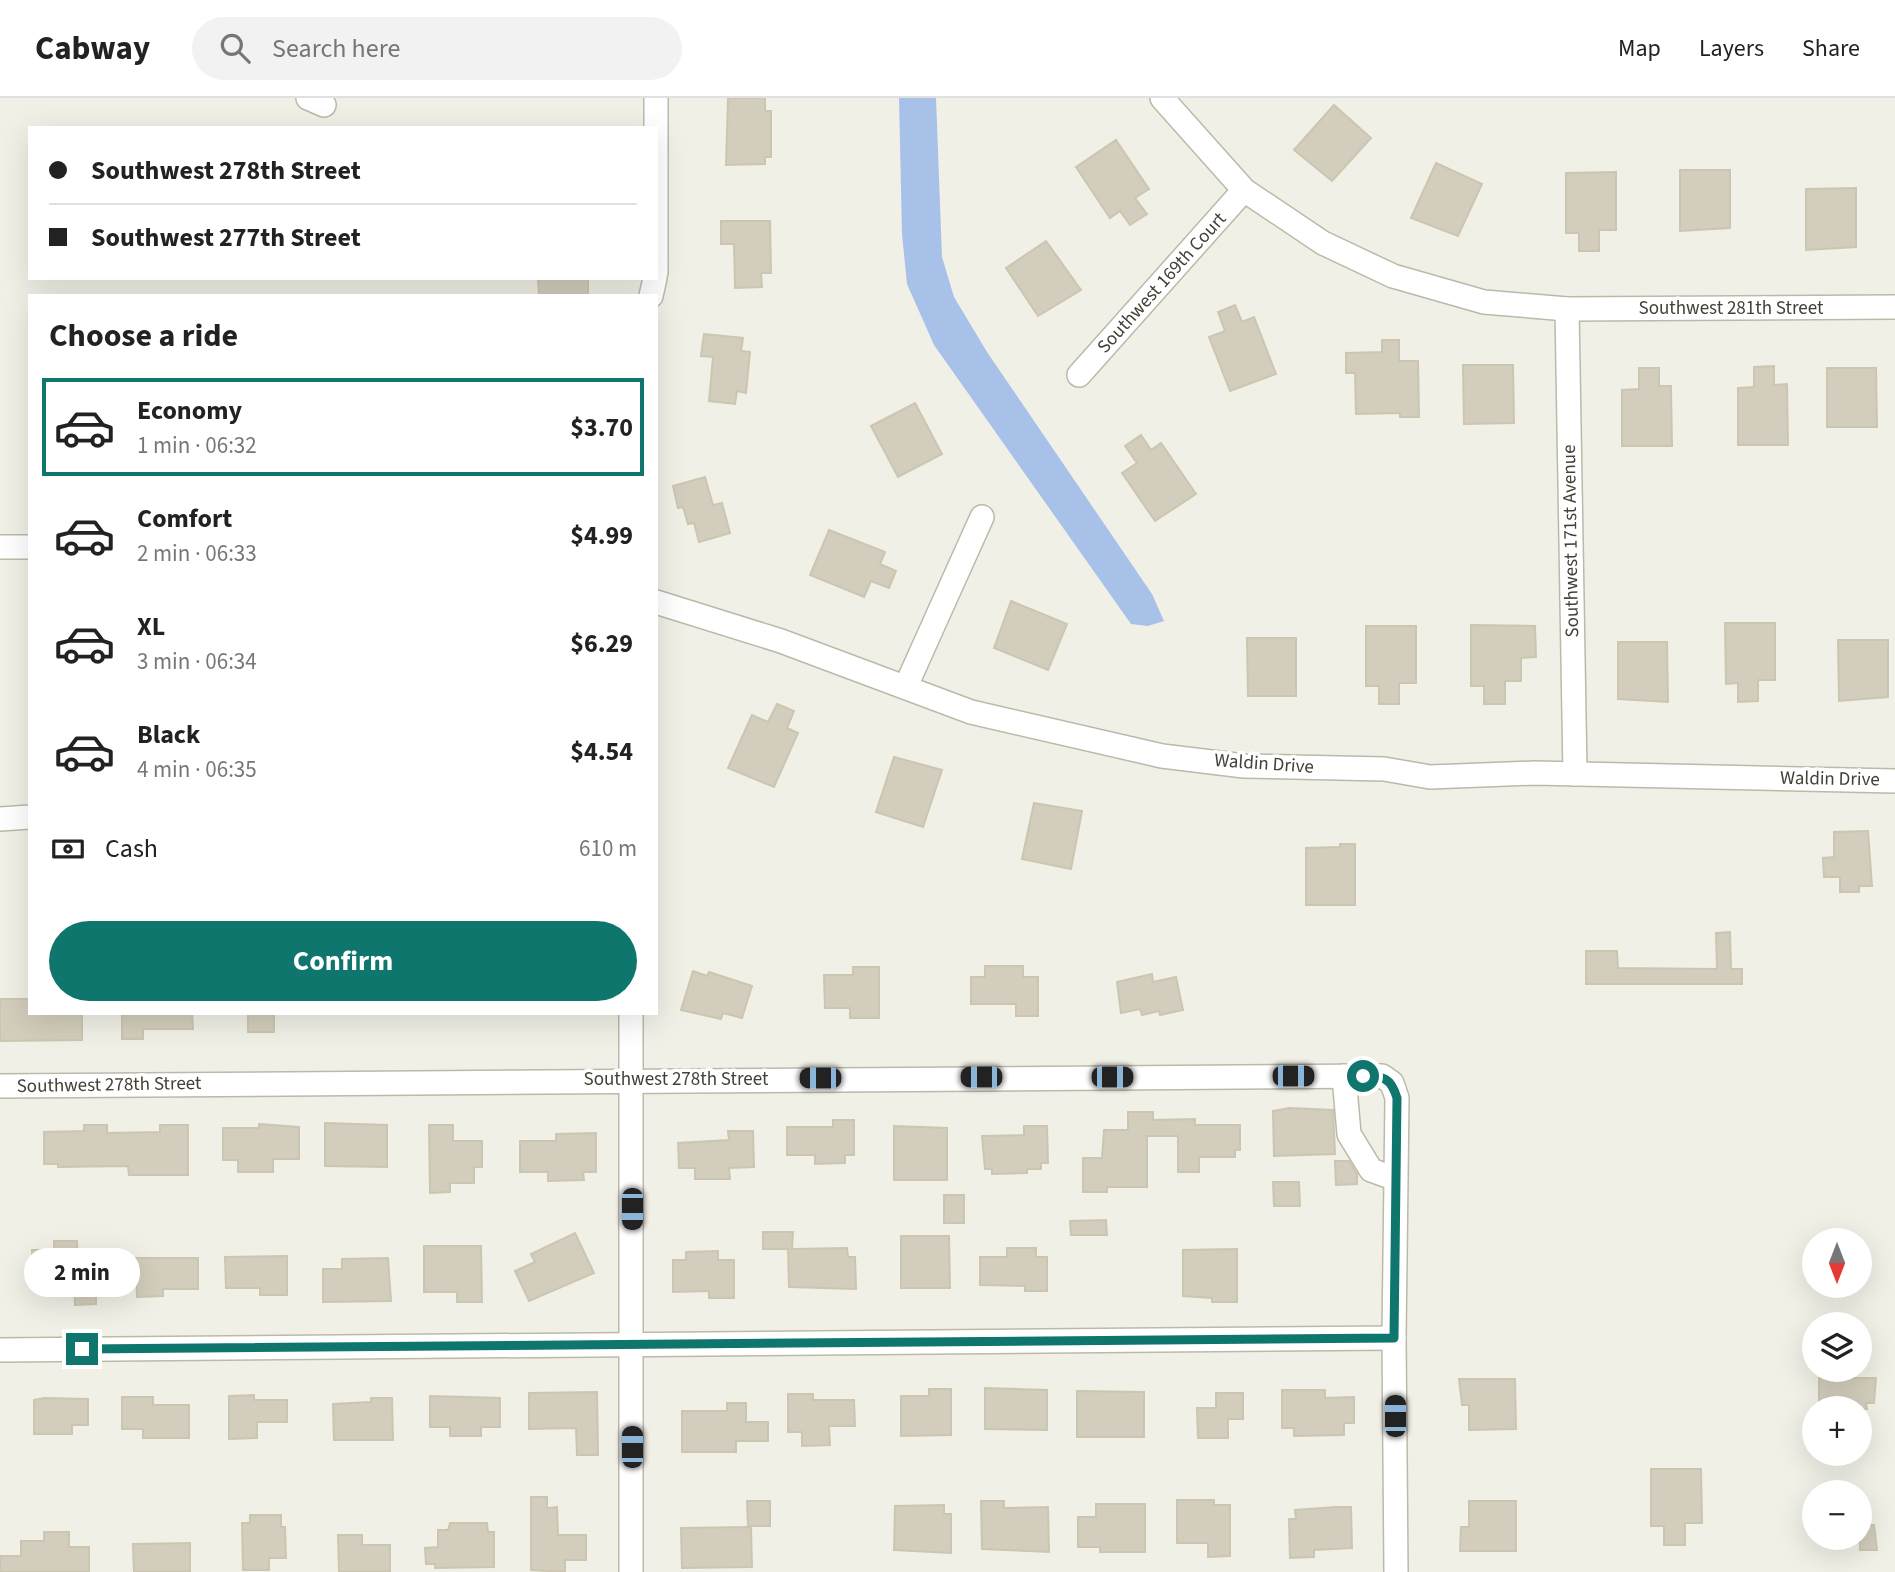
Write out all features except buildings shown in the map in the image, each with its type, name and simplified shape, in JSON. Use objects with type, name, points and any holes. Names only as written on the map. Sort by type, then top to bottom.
[{"type":"street","points":[[656,98],[656,126]]},
{"type":"street","name":"Southwest 281th Street","points":[[1162,98],[1244,190],[1323,243],[1393,276],[1484,302],[1567,309],[1895,307]]},
{"type":"street","name":"Southwest 169th Court","points":[[1079,376],[1244,190]]},
{"type":"street","name":"Southwest 171st Avenue","points":[[1567,309],[1575,774]]},
{"type":"street","points":[[905,686],[982,517]]},
{"type":"street","points":[[0,547],[28,547]]},
{"type":"street","name":"Waldin Drive","points":[[658,603],[905,686],[971,712],[1162,755],[1244,766],[1384,769],[1430,777],[1575,774],[1895,781]]},
{"type":"street","points":[[0,820],[28,817]]},
{"type":"street","points":[[631,1015],[631,1572]]},
{"type":"street","points":[[1344,1076],[1349,1134],[1371,1170],[1396,1179],[1396,1572]]},
{"type":"street","name":"Southwest 278th Street","points":[[0,1086],[632,1079],[1382,1076],[1392,1083],[1397,1098],[1396,1179]]},
{"type":"street","points":[[0,1350],[1394,1338]]},
{"type":"water","points":[[899,98],[936,98],[942,257],[954,297],[987,352],[1152,594],[1164,621],[1148,626],[1131,624],[934,345],[907,284],[902,234]]},
{"type":"route","points":[[82,1349],[1394,1338],[1397,1098],[1392,1083],[1382,1076],[1363,1076]]}]
